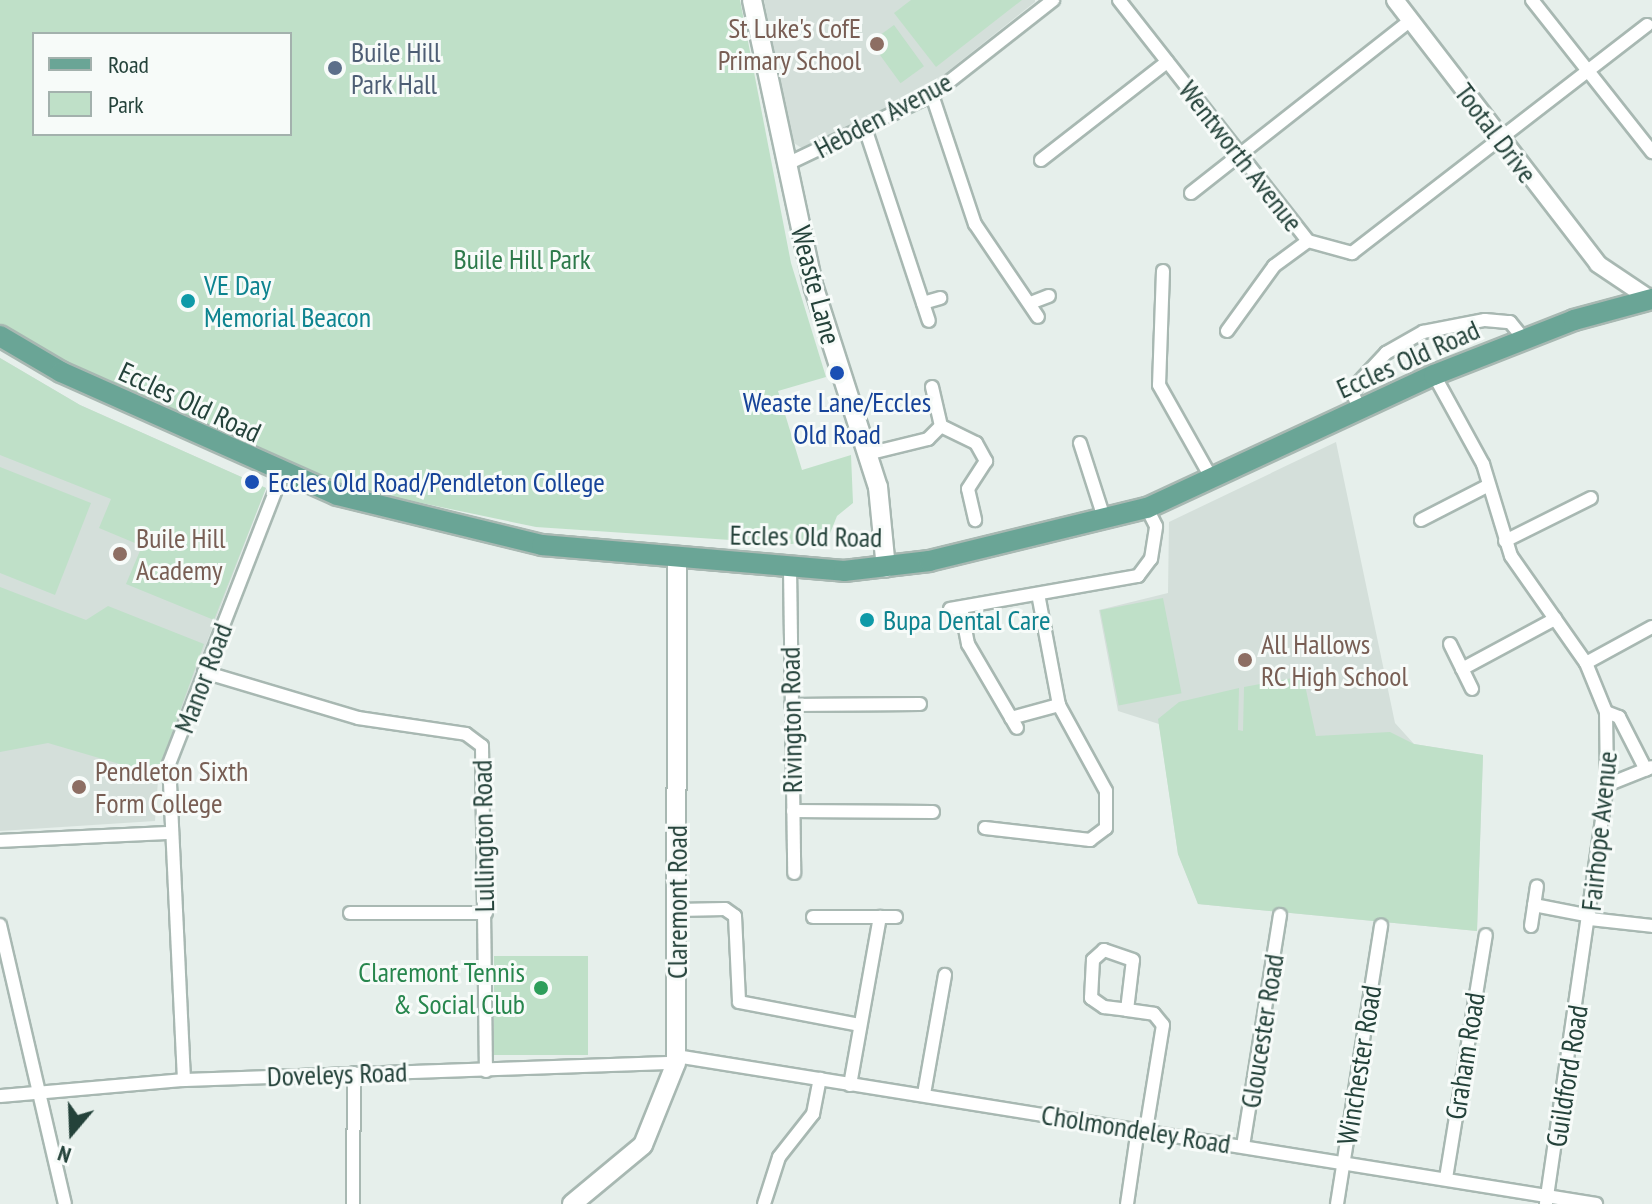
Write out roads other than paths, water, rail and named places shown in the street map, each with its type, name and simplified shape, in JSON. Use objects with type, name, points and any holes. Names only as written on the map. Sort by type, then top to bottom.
[{"type":"main road","name":"Weaste Lane","points":[[752,0],[785,165],[814,288],[867,454],[886,568]]},
{"type":"main road","name":"Eccles Old Road","points":[[0,336],[281,476],[542,545],[677,560],[790,568],[886,568],[1105,521],[1147,508],[1434,375],[1618,306],[1651,299]]},
{"type":"main road","name":"Claremont Road","points":[[572,1204],[643,1145],[676,1060],[677,560]]},
{"type":"street","name":"Hebden Avenue","points":[[785,165],[932,95],[1053,0]]},
{"type":"street","name":"Wentworth Avenue","points":[[1119,0],[1308,241],[1359,250],[1647,25]]},
{"type":"street","name":"Tootal Drive","points":[[1395,0],[1598,264],[1618,306]]},
{"type":"street","points":[[1532,0],[1652,152]]},
{"type":"street","points":[[1191,193],[1411,20]]},
{"type":"street","points":[[1041,160],[1167,62]]},
{"type":"street","points":[[932,95],[975,224],[1033,302],[1038,317]]},
{"type":"street","points":[[865,128],[929,321]]},
{"type":"street","points":[[1227,331],[1274,266],[1308,241]]},
{"type":"street","name":"Tootal Drive","points":[[1598,264],[1651,299]]},
{"type":"street","points":[[1163,271],[1159,385],[1212,479]]},
{"type":"street","points":[[1033,302],[1049,296]]},
{"type":"street","points":[[923,303],[940,298]]},
{"type":"street","points":[[1360,410],[1353,394],[1359,382],[1386,353],[1423,332],[1485,320],[1510,322],[1524,339]]},
{"type":"street","name":"Fairhope Avenue","points":[[1434,375],[1489,485],[1505,541],[1586,663],[1606,712],[1607,785],[1586,948]]},
{"type":"street","points":[[932,387],[941,426]]},
{"type":"street","points":[[867,454],[928,439],[941,426]]},
{"type":"street","points":[[941,426],[976,443],[986,461],[968,489],[975,520]]},
{"type":"street","points":[[1080,443],[1105,521]]},
{"type":"street","name":"Manor Road","points":[[184,1080],[169,764],[281,476]]},
{"type":"street","points":[[1421,520],[1489,485]]},
{"type":"street","points":[[1505,541],[1591,498]]},
{"type":"street","points":[[1059,705],[1014,723],[968,644],[955,608],[1138,576],[1151,559],[1156,526],[1147,508]]},
{"type":"street","name":"Rivington Road","points":[[790,568],[794,873]]},
{"type":"street","points":[[985,828],[1090,840],[1104,831],[1106,791],[1059,705],[1038,594]]},
{"type":"street","points":[[1462,669],[1555,619]]},
{"type":"street","points":[[1586,663],[1652,627]]},
{"type":"street","points":[[1450,644],[1472,689]]},
{"type":"street","name":"Lullington Road","points":[[204,672],[333,712],[478,741],[486,759],[486,1071]]},
{"type":"street","points":[[791,705],[920,704]]},
{"type":"street","points":[[1606,712],[1619,717],[1649,768],[1607,785]]},
{"type":"street","points":[[793,811],[933,812]]},
{"type":"street","points":[[0,841],[172,833]]},
{"type":"street","points":[[1531,926],[1537,886]]},
{"type":"street","points":[[1534,905],[1590,918],[1652,926]]},
{"type":"street","points":[[677,910],[725,909],[735,916],[739,1002],[860,1025]]},
{"type":"street","points":[[350,913],[486,913]]},
{"type":"street","name":"Gloucester Road","points":[[1243,1146],[1280,915]]},
{"type":"street","points":[[813,917],[896,917]]},
{"type":"street","points":[[850,1085],[880,917]]},
{"type":"street","points":[[0,925],[65,1204]]},
{"type":"street","name":"Winchester Road","points":[[1337,1204],[1381,925]]},
{"type":"street","name":"Graham Road","points":[[1446,1178],[1486,935]]},
{"type":"street","points":[[1127,1010],[1133,960],[1110,948],[1093,960],[1089,993],[1100,1005],[1127,1010],[1154,1014],[1163,1025],[1127,1204]]},
{"type":"street","name":"Guildford Road","points":[[1547,1200],[1586,948]]},
{"type":"street","points":[[924,1094],[945,975]]},
{"type":"street","name":"Doveleys Road","points":[[0,1096],[36,1088],[184,1080],[486,1071],[676,1060]]},
{"type":"street","name":"Cholmondeley Road","points":[[676,1060],[924,1094],[1446,1178],[1547,1200],[1596,1204]]},
{"type":"street","points":[[353,1204],[354,1073]]},
{"type":"street","points":[[764,1204],[779,1157],[813,1114],[820,1079]]},
{"type":"place","name":"St Luke's CofE Primary School","points":[[877,44]]},
{"type":"place","name":"Buile Hill Park Hall","points":[[335,68]]},
{"type":"place","name":"VE Day Memorial Beacon","points":[[188,301]]},
{"type":"place","name":"Weaste Lane/Eccles Old Road","points":[[837,373]]},
{"type":"place","name":"Eccles Old Road/Pendleton College","points":[[252,482]]},
{"type":"place","name":"Buile Hill Academy","points":[[120,554]]},
{"type":"place","name":"Bupa Dental Care","points":[[867,620]]},
{"type":"place","name":"All Hallows RC High School","points":[[1245,660]]},
{"type":"place","name":"Pendleton Sixth Form College","points":[[79,787]]},
{"type":"place","name":"Claremont Tennis & Social Club","points":[[541,988]]},
{"type":"park label","name":"Buile Hill Park","points":[[522,259]]}]
